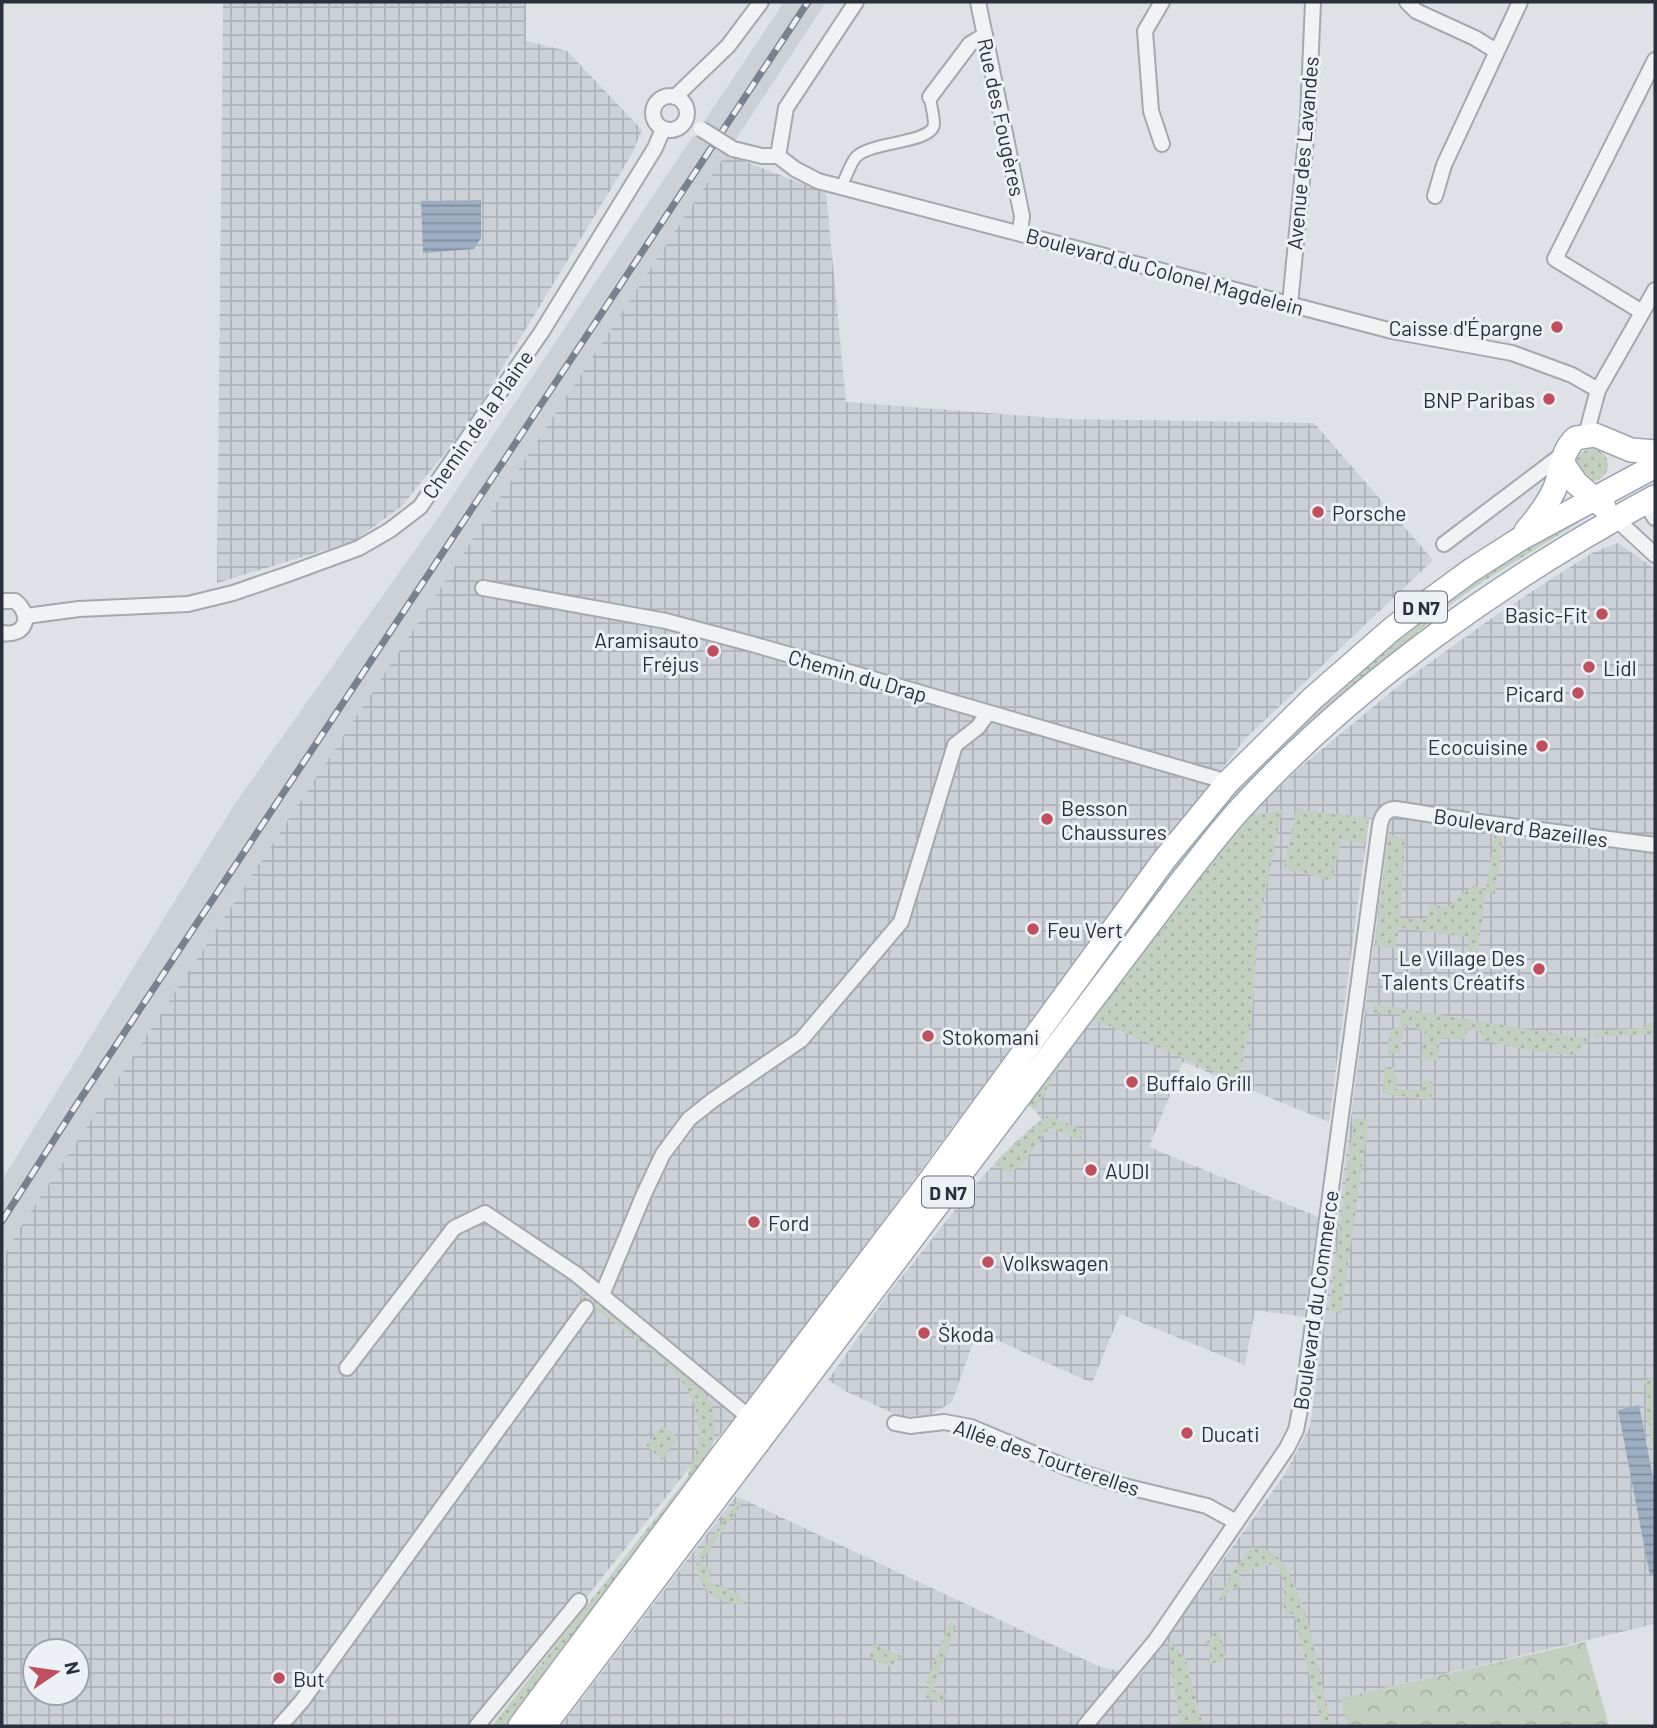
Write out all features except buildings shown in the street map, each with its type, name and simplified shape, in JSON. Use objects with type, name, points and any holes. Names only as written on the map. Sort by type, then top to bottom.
[{"type":"main road","points":[[1520,540],[1550,498],[1568,444],[1576,438],[1595,436],[1631,450],[1655,452]]},
{"type":"main road","points":[[1595,436],[1652,506]]},
{"type":"main road","points":[[1563,459],[1576,484],[1616,519]]},
{"type":"main road","name":"D N7","points":[[520,1726],[929,1182],[1156,871],[1228,782],[1311,699],[1392,629],[1470,571],[1594,498],[1655,466]]},
{"type":"main road","name":"D N7","points":[[544,1726],[1184,878],[1242,807],[1320,732],[1411,653],[1503,588],[1616,519],[1652,506]]},
{"type":"street","points":[[676,97],[686,107],[686,120],[673,130],[663,129],[654,119],[654,107],[662,98],[676,97],[728,46],[761,2]]},
{"type":"street","points":[[778,156],[786,108],[856,2]]},
{"type":"street","name":"Rue des Fougères","points":[[978,2],[1022,216],[1020,233]]},
{"type":"street","points":[[1162,2],[1145,31],[1151,111],[1162,144]]},
{"type":"street","name":"Avenue des Lavandes","points":[[1290,304],[1308,118],[1312,2]]},
{"type":"street","points":[[1407,2],[1416,11],[1475,38],[1496,51]]},
{"type":"street","points":[[1435,196],[1444,165],[1520,2]]},
{"type":"street","points":[[841,187],[856,158],[873,147],[923,137],[931,132],[934,125],[930,97],[970,44],[985,35]]},
{"type":"street","points":[[1642,312],[1555,259],[1655,60]]},
{"type":"street","name":"Boulevard du Colonel Magdelein","points":[[686,120],[733,149],[761,156],[778,156],[818,181],[1406,335],[1512,353],[1572,375],[1598,390]]},
{"type":"street","name":"Chemin de la Plaine","points":[[26,616],[79,608],[188,604],[233,593],[359,548],[390,530],[420,507],[541,333],[655,148],[663,129]]},
{"type":"street","points":[[1595,436],[1598,390],[1655,290]]},
{"type":"street","points":[[1444,544],[1563,459]]},
{"type":"street","points":[[1616,519],[1655,555]]},
{"type":"street","name":"Chemin du Drap","points":[[483,588],[666,621],[1228,782]]},
{"type":"street","points":[[2,601],[15,601],[26,616],[19,631],[10,635],[2,634]]},
{"type":"street","points":[[602,1296],[643,1194],[663,1154],[689,1119],[801,1040],[901,922],[956,745],[978,727],[988,713]]},
{"type":"street","name":"Boulevard Bazeilles","points":[[1387,811],[1396,809],[1655,845]]},
{"type":"street","name":"Boulevard du Commerce","points":[[1085,1726],[1156,1640],[1287,1448],[1296,1430],[1324,1253],[1380,825],[1387,811]]},
{"type":"street","points":[[347,1368],[454,1228],[485,1213],[576,1274],[750,1418]]},
{"type":"street","points":[[280,1726],[302,1701],[586,1308]]},
{"type":"street","name":"Allée des Tourterelles","points":[[895,1423],[910,1426],[944,1422],[971,1427],[1068,1468],[1124,1486],[1207,1506],[1236,1522]]},
{"type":"street","points":[[477,1726],[579,1601]]},
{"type":"shaded area","points":[[223,2],[526,2],[526,41],[567,51],[642,130],[632,154],[470,421],[402,506],[354,541],[217,583]]},
{"type":"shaded area","points":[[784,2],[826,2],[734,142],[703,123]]},
{"type":"shaded area","points":[[694,135],[726,154],[2,1259],[2,1180],[236,802],[438,518]]},
{"type":"shaded area","points":[[726,154],[826,193],[846,402],[1067,419],[1314,423],[1433,560],[1246,738],[1116,905],[751,1401],[686,1472],[484,1726],[2,1726],[2,1259]]},
{"type":"shaded area","points":[[1618,543],[1655,569],[1655,1624],[1341,1698],[1348,1726],[561,1726],[736,1496],[1100,1667],[1140,1675],[1283,1477],[1310,1427],[1390,822],[1369,819],[1329,1122],[1183,1062],[1149,1147],[1318,1217],[1304,1317],[1255,1310],[1245,1365],[1120,1314],[1092,1383],[977,1331],[952,1402],[930,1415],[899,1416],[847,1392],[828,1380],[889,1293],[975,1185],[1006,1151],[1041,1119],[1035,1110],[1025,1103],[1245,818],[1304,764],[1407,679],[1499,613],[1592,553]]},
{"type":"green space","points":[[1592,449],[1603,454],[1608,465],[1603,476],[1592,481],[1581,476],[1576,465],[1581,454]]},
{"type":"green space","points":[[1579,518],[1578,523],[1484,581],[1440,612],[1296,742],[1210,827],[1101,966],[1199,829],[1249,774],[1374,655],[1510,558]]},
{"type":"green space","points":[[1296,809],[1369,818],[1366,843],[1341,840],[1332,881],[1284,868]]},
{"type":"green space","points":[[1282,810],[1258,930],[1252,1019],[1238,1082],[1093,1019],[1064,1059],[1035,1110],[1025,1103],[1090,1014],[1245,818]]},
{"type":"green space","points":[[1495,832],[1503,833],[1495,894],[1486,892],[1476,963],[1470,963],[1468,937],[1399,928],[1395,949],[1375,945],[1388,836],[1405,838],[1400,918],[1427,920],[1429,905],[1448,907],[1475,885],[1486,891]]},
{"type":"green space","points":[[1374,1004],[1589,1039],[1575,1055],[1533,1051],[1481,1040],[1481,1032],[1467,1029],[1465,1039],[1440,1039],[1437,1061],[1421,1059],[1425,1031],[1401,1024],[1400,1015],[1372,1012]]},
{"type":"green space","points":[[1655,1022],[1655,1034],[1595,1037],[1594,1031],[1644,1028]]},
{"type":"green space","points":[[1404,1026],[1400,1054],[1388,1053],[1390,1030]]},
{"type":"green space","points":[[1385,1067],[1394,1067],[1396,1089],[1421,1091],[1423,1081],[1433,1082],[1431,1100],[1385,1094]]},
{"type":"green space","points":[[1047,1116],[1084,1131],[1080,1140],[1050,1127],[1021,1166],[1008,1173],[994,1163]]},
{"type":"green space","points":[[1354,1119],[1369,1119],[1341,1313],[1329,1310]]},
{"type":"green space","points":[[573,1290],[649,1342],[703,1391],[713,1411],[713,1441],[707,1462],[507,1726],[492,1726],[687,1478],[698,1441],[694,1403],[676,1374],[650,1349]]},
{"type":"green space","points":[[1655,1378],[1655,1458],[1645,1405],[1649,1404],[1644,1380]]},
{"type":"green space","points":[[662,1425],[678,1438],[662,1460],[646,1445]]},
{"type":"green space","points":[[737,1502],[743,1502],[703,1559],[697,1558]]},
{"type":"green space","points":[[1252,1547],[1273,1553],[1284,1565],[1294,1584],[1311,1633],[1331,1726],[1322,1726],[1294,1614],[1285,1614],[1282,1598],[1285,1596],[1283,1587],[1286,1586],[1276,1563],[1239,1573],[1242,1586],[1230,1590],[1220,1602],[1219,1597],[1232,1573]]},
{"type":"green space","points":[[697,1560],[712,1570],[708,1580],[738,1594],[745,1602],[743,1605],[716,1598],[710,1593],[700,1579]]},
{"type":"green space","points":[[950,1622],[956,1625],[933,1690],[946,1695],[943,1703],[925,1697],[930,1684],[926,1682]]},
{"type":"green space","points":[[1215,1632],[1219,1632],[1226,1657],[1223,1661],[1209,1664],[1207,1662],[1214,1655],[1208,1651],[1211,1647],[1206,1643]]},
{"type":"green space","points":[[1168,1641],[1185,1657],[1203,1726],[1180,1726]]},
{"type":"green space","points":[[1585,1642],[1609,1726],[1348,1726],[1341,1698]]},
{"type":"green space","points":[[875,1644],[901,1656],[890,1667],[869,1657]]},
{"type":"water","points":[[481,200],[481,238],[474,249],[423,253],[421,201]]},
{"type":"water","points":[[1639,1405],[1655,1488],[1655,1575],[1650,1576],[1618,1410]]},
{"type":"railway","points":[[2,1221],[808,2]]},
{"type":"place","name":"Caisse d'Épargne","points":[[1557,327]]},
{"type":"place","name":"BNP Paribas","points":[[1549,399]]},
{"type":"place","name":"Porsche","points":[[1318,512]]},
{"type":"place","name":"Basic-Fit","points":[[1602,614]]},
{"type":"place","name":"Aramisauto Fréjus","points":[[713,651]]},
{"type":"place","name":"Lidl","points":[[1589,667]]},
{"type":"place","name":"Picard","points":[[1578,693]]},
{"type":"place","name":"Ecocuisine","points":[[1542,746]]},
{"type":"place","name":"Besson Chaussures","points":[[1047,819]]},
{"type":"place","name":"Feu Vert","points":[[1033,929]]},
{"type":"place","name":"Le Village Des Talents Créatifs","points":[[1539,969]]},
{"type":"place","name":"Stokomani","points":[[928,1036]]},
{"type":"place","name":"Buffalo Grill","points":[[1132,1082]]},
{"type":"place","name":"AUDI","points":[[1091,1170]]},
{"type":"place","name":"Ford","points":[[754,1222]]},
{"type":"place","name":"Volkswagen","points":[[988,1262]]},
{"type":"place","name":"Škoda","points":[[924,1333]]},
{"type":"place","name":"Ducati","points":[[1187,1433]]},
{"type":"place","name":"But","points":[[279,1678]]}]
